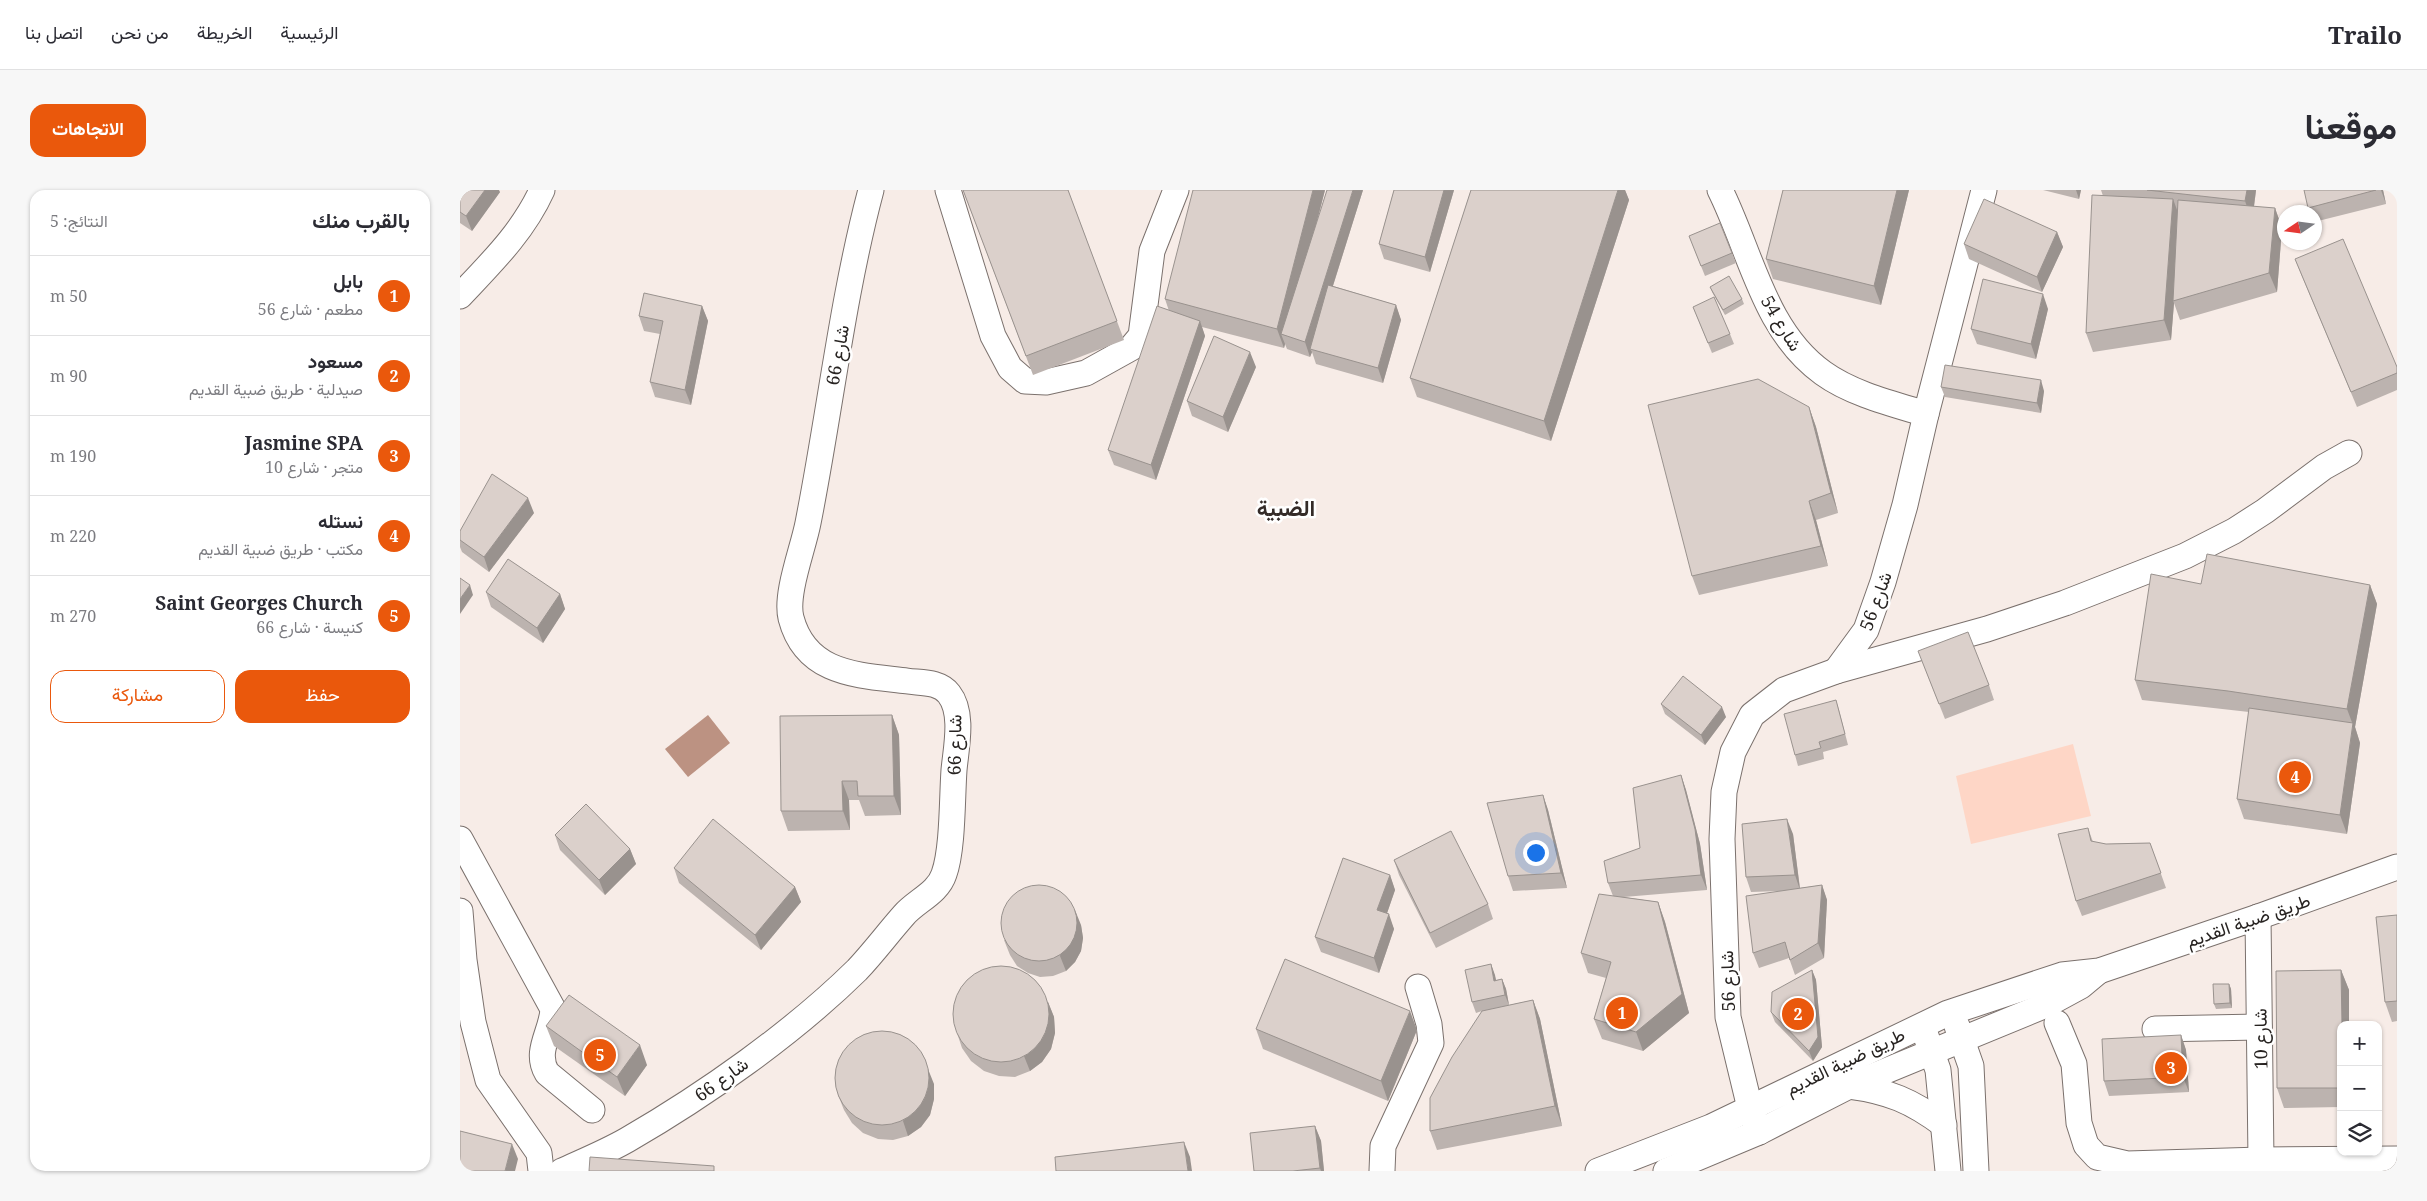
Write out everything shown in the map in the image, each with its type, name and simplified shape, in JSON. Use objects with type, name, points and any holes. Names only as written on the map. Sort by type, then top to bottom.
[{"type":"street","points":[[460,296],[514,237],[533,210],[542,190]]},
{"type":"street","name":"شارع 66","points":[[562,1171],[625,1141],[698,1096],[793,1027],[855,971],[882,943],[904,915],[934,890],[944,874],[957,729],[957,714],[952,698],[947,691],[930,683],[834,670],[805,650],[796,636],[790,614],[790,597],[808,526],[842,327],[871,190]]},
{"type":"street","points":[[948,190],[993,336],[1010,368],[1025,381],[1046,382],[1086,373],[1131,348],[1141,336],[1152,251],[1176,190]]},
{"type":"street","name":"شارع 54","points":[[1720,190],[1734,218],[1764,296],[1785,335],[1801,355],[1825,374],[1871,396],[1926,414]]},
{"type":"street","name":"شارع 56","points":[[1759,1132],[1750,1108],[1728,1017],[1722,839],[1724,792],[1733,752],[1752,715],[1784,690],[1836,671],[1866,630],[1884,582],[1905,505],[1926,414],[1984,190]]},
{"type":"street","points":[[1836,671],[1987,629],[2065,603],[2185,556],[2234,531],[2265,511],[2324,467],[2349,453]]},
{"type":"street","points":[[460,839],[554,1009],[552,1026],[542,1050],[542,1065],[547,1073],[592,1110]]},
{"type":"street","name":"طريق ضبية القديم","points":[[1598,1171],[1750,1108],[1951,1012],[2062,976],[2099,971],[2397,867]]},
{"type":"street","points":[[460,911],[464,960],[473,1022],[488,1080],[539,1153],[541,1171]]},
{"type":"street","name":"شارع 10","points":[[2258,917],[2261,1160]]},
{"type":"street","name":"طريق ضبية القديم","points":[[1666,1171],[1759,1132],[1849,1086],[2064,997],[2099,971]]},
{"type":"street","points":[[1382,1171],[1383,1146],[1431,1043],[1429,1024],[1418,987]]},
{"type":"street","points":[[1951,1012],[1963,1040],[1971,1066],[1976,1171]]},
{"type":"street","points":[[2057,1023],[2074,1064],[2079,1123],[2086,1145],[2097,1158],[2127,1164],[2261,1160],[2397,1159]]},
{"type":"street","points":[[1923,1024],[1938,1070],[1948,1171]]},
{"type":"street","points":[[2155,1029],[2259,1027]]},
{"type":"street","points":[[1849,1086],[1894,1095],[1926,1112],[1945,1134]]},
{"type":"shaded area","points":[[708,715],[730,743],[688,777],[665,749]]},
{"type":"shaded area","points":[[2073,744],[2091,816],[1971,844],[1956,776]]},
{"type":"building","points":[[460,190],[485,190],[466,216],[460,212]]},
{"type":"building","points":[[963,190],[1068,190],[1117,321],[1026,356]]},
{"type":"building","points":[[1193,190],[1313,190],[1277,329],[1165,299]]},
{"type":"building","points":[[1327,190],[1353,190],[1305,342],[1281,334]]},
{"type":"building","points":[[1394,190],[1444,190],[1425,257],[1379,244]]},
{"type":"building","points":[[1471,190],[1618,190],[1544,421],[1410,378]]},
{"type":"building","points":[[1783,190],[1897,190],[1874,286],[1766,259]]},
{"type":"building","points":[[2147,190],[2247,190],[2245,201]]},
{"type":"building","points":[[2304,190],[2376,190],[2319,205],[2307,205]]},
{"type":"building","points":[[2092,195],[2173,199],[2164,320],[2086,333]]},
{"type":"building","points":[[1984,199],[2057,232],[2037,277],[1964,244]]},
{"type":"building","points":[[2178,200],[2275,208],[2269,273],[2173,301]]},
{"type":"building","points":[[1720,223],[1732,253],[1701,266],[1689,236]]},
{"type":"building","points":[[2343,239],[2397,367],[2397,373],[2351,392],[2295,259],[2317,250],[2322,250],[2322,248]]},
{"type":"building","points":[[1729,276],[1742,299],[1723,310],[1710,287]]},
{"type":"building","points":[[1983,279],[2043,294],[2031,344],[1971,329]]},
{"type":"building","points":[[1328,285],[1396,305],[1378,368],[1310,349]]},
{"type":"building","points":[[644,293],[702,306],[685,390],[650,382],[663,321],[639,316]]},
{"type":"building","points":[[1714,297],[1730,334],[1708,343],[1693,307]]},
{"type":"building","points":[[1157,306],[1200,321],[1151,465],[1108,450]]},
{"type":"building","points":[[1214,336],[1250,352],[1223,417],[1187,401]]},
{"type":"building","points":[[1945,365],[2041,380],[2037,403],[1941,387]]},
{"type":"building","points":[[1758,379],[1809,407],[1831,493],[1809,501],[1821,546],[1692,576],[1648,405]]},
{"type":"building","points":[[492,474],[528,498],[484,557],[460,540],[460,531]]},
{"type":"building","points":[[2207,554],[2370,585],[2347,709],[2228,691],[2135,680],[2151,574],[2201,584]]},
{"type":"building","points":[[508,559],[560,594],[537,628],[486,592]]},
{"type":"building","points":[[460,578],[470,585],[460,599]]},
{"type":"building","points":[[1968,632],[1989,685],[1939,704],[1918,651]]},
{"type":"building","points":[[1683,676],[1722,707],[1701,735],[1661,704]]},
{"type":"building","points":[[1836,700],[1845,734],[1819,742],[1821,748],[1795,755],[1784,714]]},
{"type":"building","points":[[2249,708],[2353,723],[2340,815],[2237,799]]},
{"type":"building","points":[[892,715],[894,796],[858,796],[857,781],[842,781],[843,811],[781,811],[780,716]]},
{"type":"building","points":[[1681,775],[1695,829],[1701,875],[1608,883],[1604,861],[1640,848],[1633,788]]},
{"type":"building","points":[[1543,795],[1561,873],[1508,876],[1487,803]]},
{"type":"building","points":[[586,804],[630,849],[599,880],[555,835]]},
{"type":"building","points":[[713,819],[795,887],[755,935],[674,868]]},
{"type":"building","points":[[1787,819],[1795,875],[1746,877],[1742,824]]},
{"type":"building","points":[[2088,828],[2091,841],[2106,844],[2150,843],[2161,873],[2076,901],[2058,834]]},
{"type":"building","points":[[1451,831],[1488,904],[1430,933],[1394,860]]},
{"type":"building","points":[[1343,858],[1390,875],[1377,910],[1389,914],[1374,958],[1315,937]]},
{"type":"building","points":[[1032,885],[1046,885],[1060,891],[1071,902],[1075,908],[1077,923],[1075,938],[1066,950],[1054,959],[1032,961],[1018,955],[1007,944],[1001,930],[1001,916],[1007,902],[1018,891]]},
{"type":"building","points":[[1822,885],[1818,943],[1790,960],[1785,942],[1753,953],[1746,896]]},
{"type":"building","points":[[1599,894],[1658,902],[1682,994],[1636,1032],[1594,1019],[1611,962],[1581,953]]},
{"type":"building","points":[[2397,915],[2397,1001],[2385,1002],[2376,917]]},
{"type":"building","points":[[1285,959],[1410,1011],[1381,1081],[1256,1029]]},
{"type":"building","points":[[1491,964],[1494,981],[1502,979],[1505,995],[1472,1002],[1465,970]]},
{"type":"building","points":[[1001,966],[1019,970],[1035,980],[1045,996],[1049,1014],[1045,1032],[1035,1048],[1019,1058],[1001,1062],[983,1058],[967,1048],[957,1032],[953,1014],[957,996],[967,980],[983,970]]},
{"type":"building","points":[[1812,970],[1818,1037],[1809,1051],[1771,1012],[1772,992]]},
{"type":"building","points":[[2341,970],[2342,1021],[2337,1021],[2337,1088],[2277,1088],[2276,971]]},
{"type":"building","points":[[2213,984],[2229,984],[2230,1003],[2214,1004]]},
{"type":"building","points":[[569,995],[640,1045],[617,1077],[546,1026]]},
{"type":"building","points":[[1533,1000],[1555,1106],[1430,1131],[1430,1098],[1452,1057],[1482,1011]]},
{"type":"building","points":[[882,1031],[900,1035],[915,1045],[925,1060],[929,1078],[925,1096],[915,1111],[900,1121],[882,1125],[864,1121],[849,1111],[839,1096],[835,1078],[839,1060],[849,1045],[864,1035]]},
{"type":"building","points":[[2181,1035],[2183,1077],[2104,1081],[2102,1039]]},
{"type":"building","points":[[1315,1126],[1320,1168],[1293,1171],[1254,1171],[1250,1133]]},
{"type":"building","points":[[460,1131],[512,1144],[505,1171],[460,1171]]},
{"type":"building","points":[[1184,1142],[1188,1171],[1056,1171],[1055,1157]]},
{"type":"building","points":[[590,1157],[714,1166],[714,1171],[589,1171]]},
{"type":"place","name":"نستله","points":[[2295,777]]},
{"type":"place","name":"بابل","points":[[1622,1013]]},
{"type":"place","name":"مسعود","points":[[1798,1014]]},
{"type":"place","name":"Saint Georges Church","points":[[600,1055]]},
{"type":"place","name":"Jasmine SPA","points":[[2171,1068]]},
{"type":"district","name":"الضبية","points":[[1286,507]]}]
